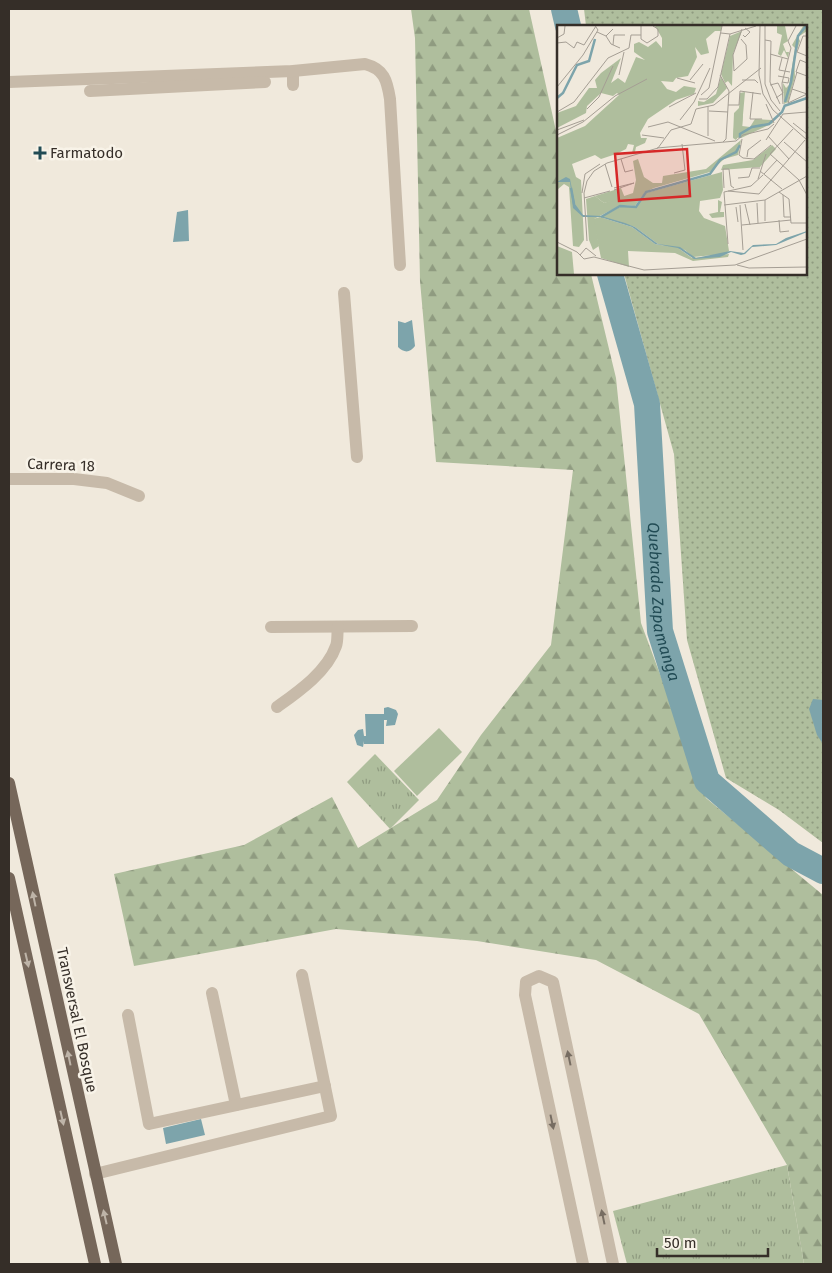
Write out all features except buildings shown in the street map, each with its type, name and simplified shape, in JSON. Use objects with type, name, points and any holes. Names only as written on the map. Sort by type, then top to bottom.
[{"type":"main road","name":"Transversal El Bosque","points":[[9,784],[116,1264]]},
{"type":"main road","points":[[9,878],[95,1264]]},
{"type":"street","points":[[90,91],[266,80],[293,71],[365,64],[381,71],[388,84],[392,115],[400,265]]},
{"type":"street","points":[[293,71],[293,85]]},
{"type":"street","points":[[9,82],[266,80]]},
{"type":"street","points":[[344,293],[357,457]]},
{"type":"street","name":"Carrera 18","points":[[9,485],[74,479],[107,483],[139,496]]},
{"type":"street","points":[[271,627],[412,626]]},
{"type":"street","points":[[277,707],[307,684],[322,667],[336,646],[338,627]]},
{"type":"street","points":[[95,1174],[331,1116],[302,975]]},
{"type":"street","points":[[583,1264],[525,995],[526,982],[539,976],[553,982],[613,1264]]},
{"type":"street","points":[[212,993],[236,1105]]},
{"type":"street","points":[[128,1015],[149,1124],[325,1086]]},
{"type":"green space","points":[[411,9],[529,9],[557,135],[557,275],[591,275],[616,378],[641,623],[706,798],[823,895],[823,1264],[804,1264],[787,1165],[699,1014],[596,960],[477,941],[336,929],[134,966],[114,874],[244,845],[332,797],[358,848],[437,800],[481,735],[551,645],[573,470],[436,462],[420,281],[415,38]]},
{"type":"green space","points":[[584,9],[823,9],[823,843],[779,810],[726,778],[687,640],[674,454],[624,275],[807,275],[807,25],[586,25]]},
{"type":"green space","points":[[439,728],[462,752],[417,796],[394,771]]},
{"type":"green space","points":[[375,754],[419,800],[390,829],[347,782]]},
{"type":"green space","points":[[787,1165],[804,1264],[627,1264],[613,1211]]},
{"type":"water","points":[[188,210],[189,241],[173,242],[177,212]]},
{"type":"water","points":[[412,320],[415,346],[409,351],[405,351],[398,347],[398,321],[405,323]]},
{"type":"water","points":[[813,699],[823,700],[823,744],[817,735],[809,709]]},
{"type":"water","points":[[388,707],[396,710],[398,714],[395,725],[386,726],[387,720],[384,720],[384,744],[364,744],[364,741],[363,747],[357,745],[354,735],[358,730],[363,729],[364,736],[366,736],[365,714],[384,714],[384,708]]},
{"type":"water","points":[[201,1119],[205,1135],[166,1144],[163,1128]]},
{"type":"waterway","name":"Quebrada Zapamanga","points":[[564,9],[568,25]]},
{"type":"waterway","name":"Quebrada Zapamanga","points":[[610,275],[647,404],[660,631],[707,781],[791,854],[823,871]]},
{"type":"place","name":"Farmatodo","points":[[40,153]]}]
